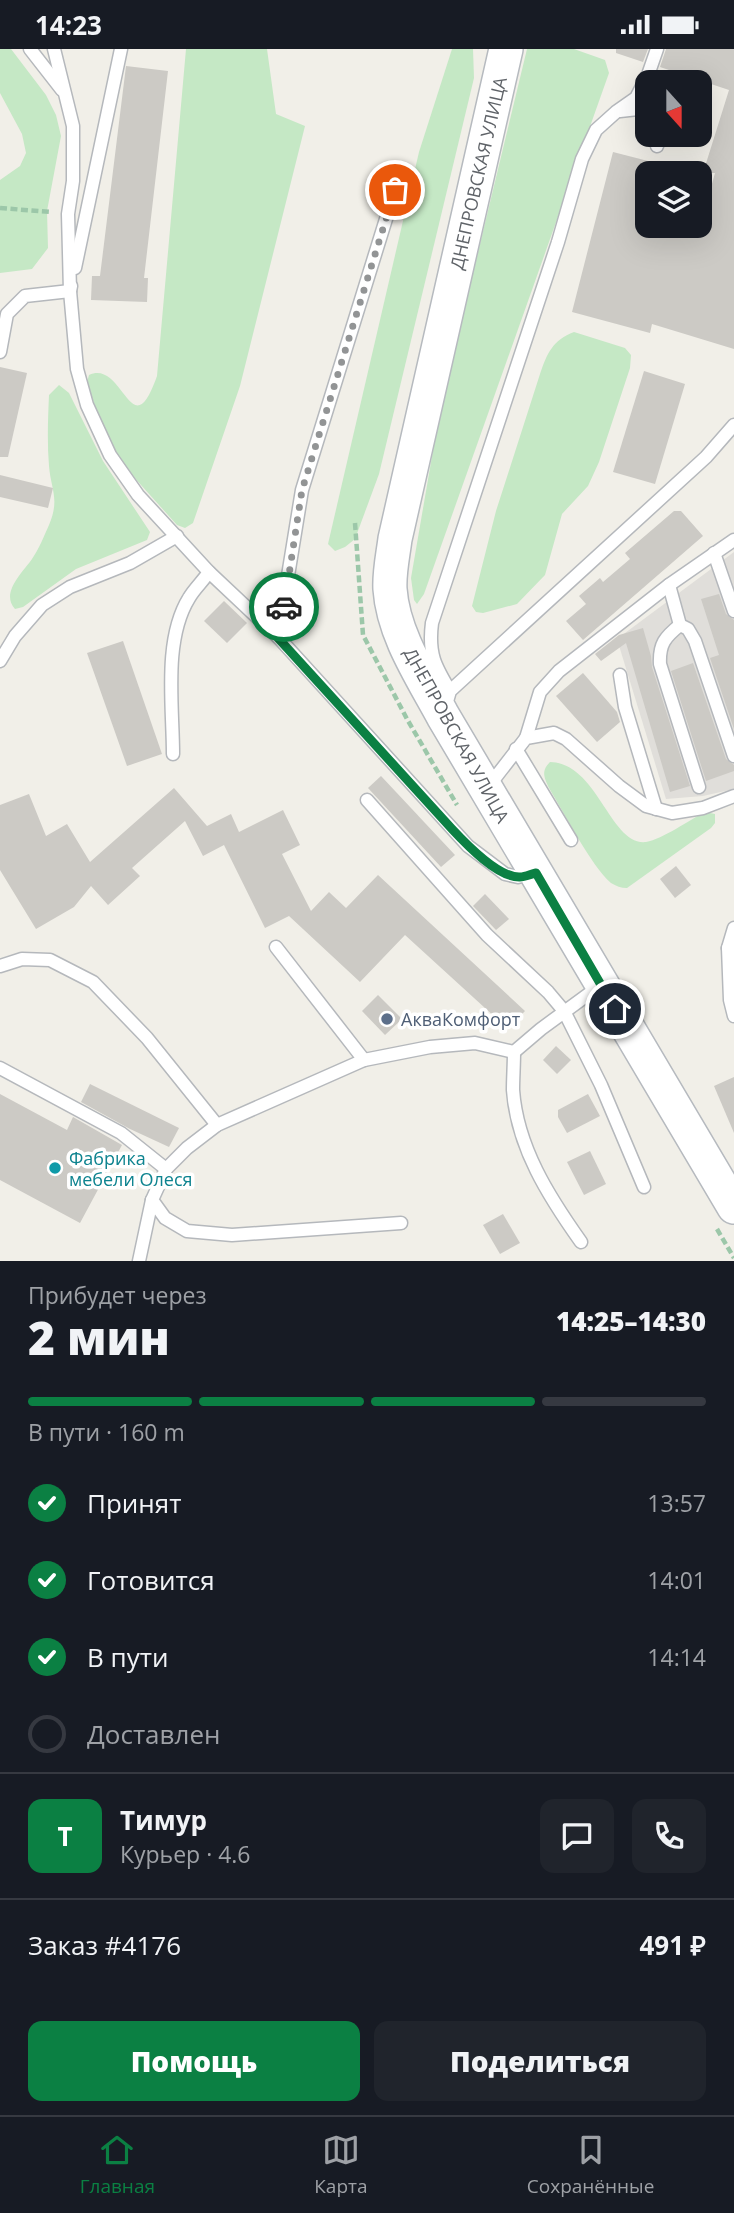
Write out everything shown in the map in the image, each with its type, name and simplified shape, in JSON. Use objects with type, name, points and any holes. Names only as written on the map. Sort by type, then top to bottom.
[{"type":"main road","name":"ДНЕПРОВСКАЯ УЛИЦА","points":[[506,49],[395,539],[389,586],[392,606],[401,636],[446,703],[487,789],[601,985],[732,1198]]},
{"type":"lane","points":[[30,49],[64,93]]},
{"type":"lane","points":[[54,49],[73,126],[72,181],[68,214],[70,291],[77,369],[88,405],[110,455],[138,495],[209,572],[278,638],[468,846],[505,874],[518,877],[536,873]]},
{"type":"lane","points":[[70,291],[121,49]]},
{"type":"lane","points":[[657,49],[649,75],[636,98],[596,130],[582,159],[558,243],[432,624],[430,641],[433,660],[446,703],[706,457],[734,425]]},
{"type":"lane","points":[[616,112],[635,109]]},
{"type":"lane","points":[[278,638],[302,490],[395,190]]},
{"type":"lane","points":[[0,352],[7,314],[26,296],[70,291]]},
{"type":"lane","points":[[0,661],[15,636],[42,605],[70,587],[130,563],[177,536]]},
{"type":"lane","points":[[487,789],[526,738],[535,704],[544,685],[568,663],[669,585],[734,540]]},
{"type":"lane","points":[[714,553],[734,611]]},
{"type":"lane","points":[[173,754],[173,639],[189,597],[209,572]]},
{"type":"lane","points":[[669,585],[680,625],[688,629],[695,641],[734,756]]},
{"type":"lane","points":[[680,625],[664,638],[659,649],[660,664],[699,787]]},
{"type":"lane","points":[[620,675],[625,707],[656,809]]},
{"type":"lane","points":[[526,738],[554,733],[566,739],[636,800],[656,809],[672,813],[703,808],[734,796]]},
{"type":"lane","points":[[516,749],[571,840]]},
{"type":"lane","points":[[367,800],[487,935],[548,992],[564,1011],[601,1085],[643,1187]]},
{"type":"lane","points":[[734,928],[730,1000],[734,1016]]},
{"type":"lane","points":[[276,947],[365,1060]]},
{"type":"lane","points":[[0,966],[22,959],[50,960],[93,982],[147,1038],[217,1125]]},
{"type":"lane","points":[[581,1242],[553,1203],[534,1167],[513,1091],[514,1052],[601,985]]},
{"type":"lane","points":[[139,1261],[152,1200],[166,1169],[187,1148],[217,1125],[365,1060],[430,1047],[475,1044],[514,1052]]},
{"type":"lane","points":[[0,1068],[121,1132],[166,1169]]},
{"type":"lane","points":[[152,1200],[165,1218],[187,1231],[221,1234],[401,1223]]},
{"type":"path","points":[[0,208],[68,214]]},
{"type":"shaded area","points":[[734,552],[734,789],[703,796],[666,799],[617,639]]},
{"type":"green space","points":[[0,49],[11,49],[46,95],[56,115],[61,136],[47,211],[48,248],[32,269],[0,273],[0,180],[20,166],[26,153],[22,134],[0,93]]},
{"type":"green space","points":[[186,49],[267,49],[276,114],[305,126],[240,386],[193,523],[185,528],[177,525],[123,465],[99,418],[87,382],[89,375],[101,373],[111,379],[133,404],[140,405],[148,397],[157,376]]},
{"type":"green space","points":[[452,49],[473,49],[474,78],[379,474],[355,539],[335,551],[328,544],[419,152]]},
{"type":"green space","points":[[527,49],[574,49],[605,60],[609,73],[424,594],[417,604],[411,578],[440,410]]},
{"type":"green space","points":[[574,332],[625,348],[631,355],[630,368],[599,462],[588,486],[562,514],[545,575],[517,604],[483,613],[476,612],[472,606],[496,511],[543,366],[556,343]]},
{"type":"green space","points":[[59,385],[69,393],[103,461],[150,532],[147,540],[76,569],[23,607],[15,609],[11,603],[11,590],[39,547],[54,508],[48,457],[49,395]]},
{"type":"green space","points":[[550,762],[566,766],[580,775],[612,819],[634,840],[653,840],[705,812],[715,814],[715,823],[627,888],[619,887],[611,883],[595,865],[549,788],[544,774]]},
{"type":"building","points":[[616,49],[648,49],[643,62],[616,53]]},
{"type":"building","points":[[666,49],[734,49],[734,349],[652,324],[650,333],[572,312],[613,152],[648,161],[635,161],[635,238],[712,238],[712,184],[715,173],[712,173],[712,161],[707,161],[729,90],[712,84],[712,70],[669,70],[660,67]]},
{"type":"building","points":[[126,66],[168,71],[144,278],[148,278],[147,302],[91,300],[92,276],[100,276]]},
{"type":"building","points":[[0,367],[27,373],[8,457],[0,457]]},
{"type":"building","points":[[644,371],[685,384],[655,484],[613,472]]},
{"type":"building","points":[[0,475],[53,488],[48,508],[0,497]]},
{"type":"building","points":[[674,511],[681,511],[703,536],[583,640],[566,621],[586,604],[579,596],[600,578],[603,582],[630,559],[625,553]]},
{"type":"building","points":[[719,594],[726,614],[734,620],[734,729],[710,658],[719,655],[701,599]]},
{"type":"building","points":[[224,601],[247,623],[227,643],[204,621]]},
{"type":"building","points":[[643,628],[652,667],[690,786],[670,792],[626,643],[601,661],[595,654],[619,635]]},
{"type":"building","points":[[123,641],[162,754],[127,766],[87,653]]},
{"type":"building","points":[[693,663],[726,759],[734,765],[734,771],[706,781],[671,671]]},
{"type":"building","points":[[583,673],[617,712],[620,722],[597,742],[556,696]]},
{"type":"building","points":[[381,776],[455,855],[441,867],[368,788]]},
{"type":"building","points":[[174,788],[207,826],[231,814],[239,832],[283,810],[300,845],[282,854],[311,911],[329,892],[346,908],[378,875],[525,1011],[508,1029],[405,935],[360,982],[289,916],[265,928],[224,845],[203,856],[185,821],[132,868],[140,876],[108,905],[91,886],[74,907],[36,929],[0,870],[0,805],[29,794],[46,836],[67,824],[90,862]]},
{"type":"building","points":[[676,866],[691,885],[675,898],[660,879]]},
{"type":"building","points":[[485,894],[509,919],[496,930],[473,906]]},
{"type":"building","points":[[378,995],[402,1019],[385,1035],[362,1011]]},
{"type":"building","points":[[556,1046],[571,1060],[557,1074],[543,1060]]},
{"type":"building","points":[[734,1077],[734,1133],[714,1086]]},
{"type":"building","points":[[90,1084],[179,1128],[169,1147],[81,1102]]},
{"type":"building","name":"Фабрика мебели Олеся","points":[[0,1094],[67,1130],[73,1117],[122,1145],[80,1223],[0,1180]]},
{"type":"building","points":[[588,1094],[600,1116],[567,1133],[558,1117],[558,1110]]},
{"type":"building","points":[[590,1151],[606,1184],[584,1195],[567,1162]]},
{"type":"building","points":[[503,1214],[520,1243],[500,1254],[483,1225]]},
{"type":"way so far","points":[[284,607],[302,490],[395,190]]},
{"type":"place","name":"АкваКомфорт","points":[[387,1019]]},
{"type":"place","name":"Фабрика мебели Олеся","points":[[55,1168]]},
{"type":"route","points":[[284,607],[278,638],[468,846],[505,874],[518,877],[536,873],[615,1009]]}]
